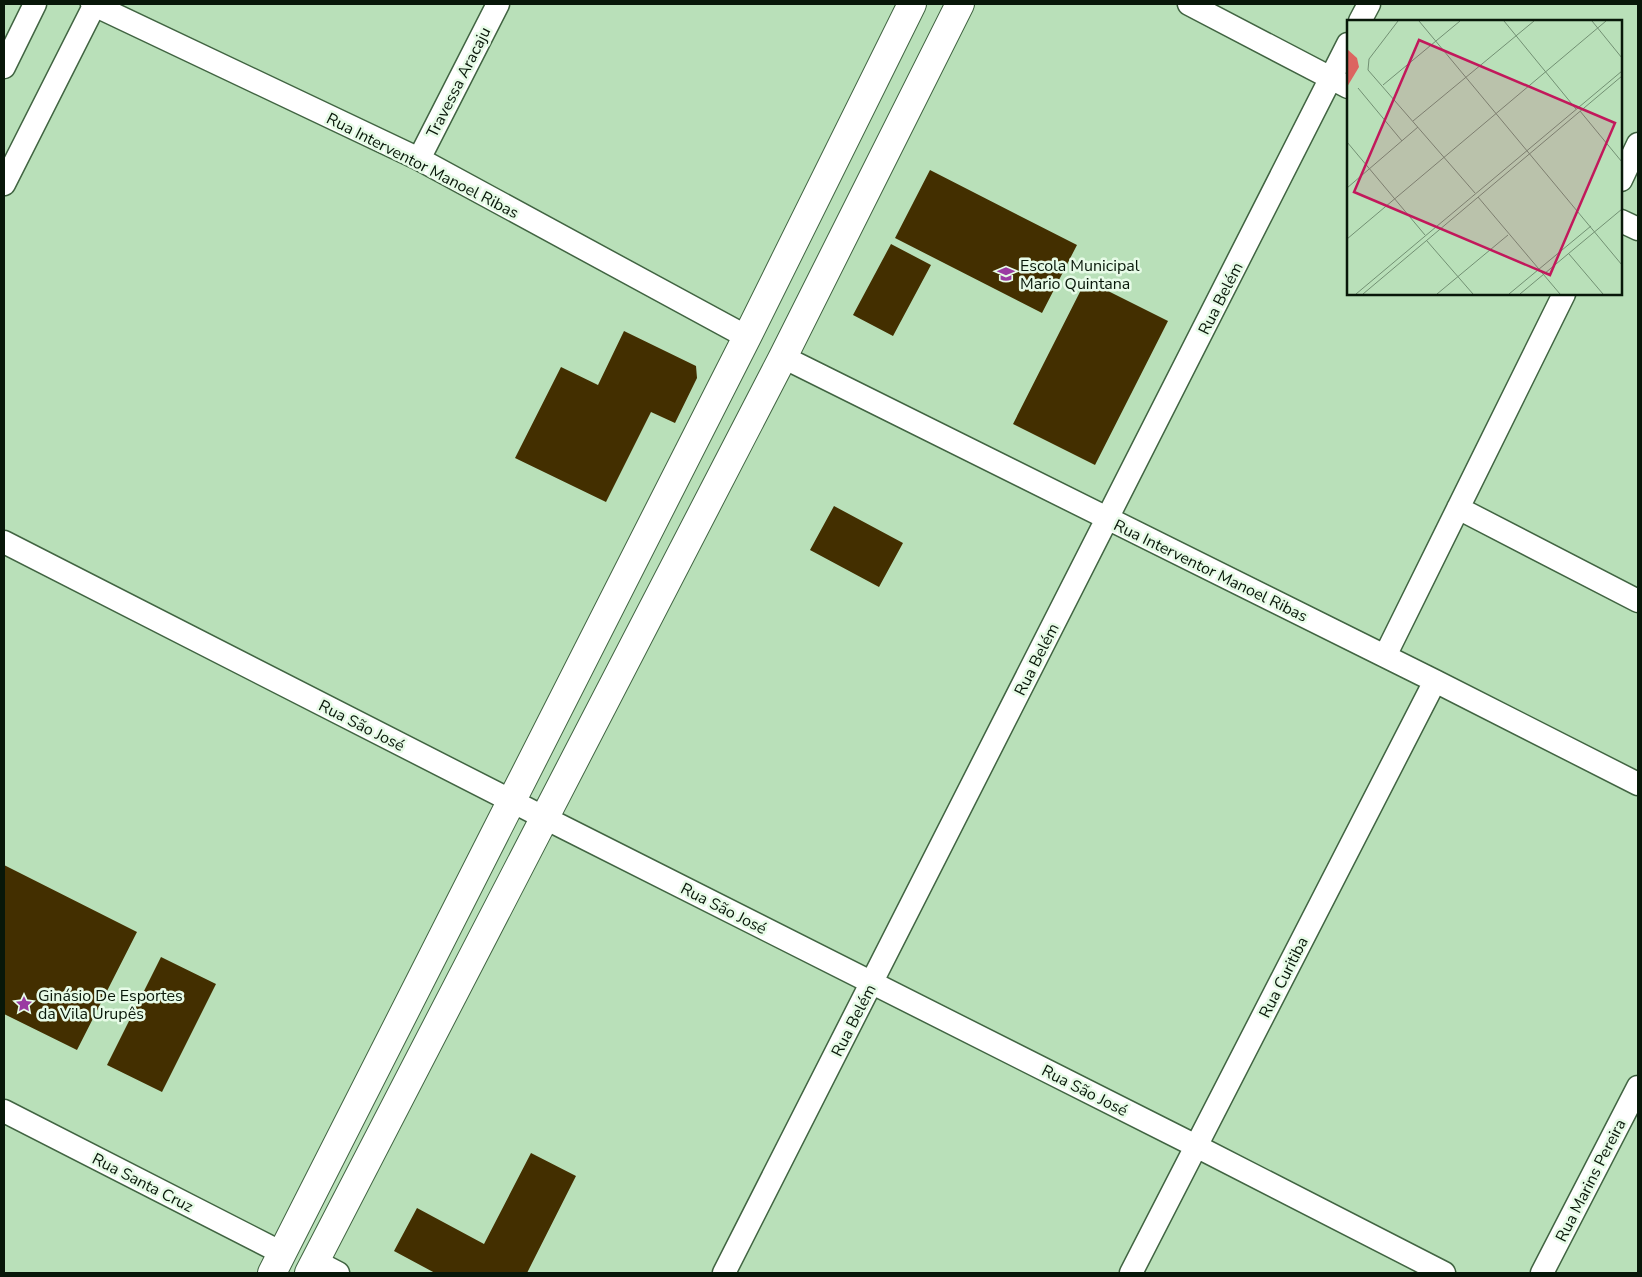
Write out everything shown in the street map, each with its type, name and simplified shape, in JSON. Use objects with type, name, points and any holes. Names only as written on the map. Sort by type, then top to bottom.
[{"type":"main road","points":[[277,1263],[747,337],[912,4]]},
{"type":"main road","points":[[321,1269],[545,818],[783,357],[960,4]]},
{"type":"street","points":[[4,66],[35,4]]},
{"type":"street","points":[[4,184],[94,4]]},
{"type":"street","name":"Rua Interventor Manoel Ribas","points":[[94,4],[419,159],[747,337]]},
{"type":"street","name":"Travessa Aracaju","points":[[419,159],[498,4]]},
{"type":"street","points":[[1190,4],[1340,83]]},
{"type":"street","points":[[1361,20],[1369,4]]},
{"type":"street","name":"Rua Belém","points":[[724,1273],[1107,518],[1340,83],[1347,49]]},
{"type":"street","points":[[1622,178],[1638,144]]},
{"type":"street","points":[[1622,221],[1638,229]]},
{"type":"street","points":[[1385,656],[1564,295]]},
{"type":"street","name":"Rua Interventor Manoel Ribas","points":[[783,357],[1638,784]]},
{"type":"street","points":[[1458,508],[1638,601]]},
{"type":"street","name":"Rua São José","points":[[4,542],[1444,1273]]},
{"type":"street","name":"Rua Curitiba","points":[[1131,1273],[1435,681]]},
{"type":"street","name":"Rua Marins Pereira","points":[[1542,1273],[1638,1087]]},
{"type":"street","name":"Rua Santa Cruz","points":[[4,1111],[277,1263]]},
{"type":"building","points":[[930,170],[1077,245],[1042,313],[895,238]]},
{"type":"building","points":[[891,244],[931,265],[893,336],[853,315]]},
{"type":"building","points":[[1086,280],[1168,321],[1095,465],[1013,424]]},
{"type":"building","points":[[624,331],[696,366],[697,378],[675,423],[651,412],[606,502],[515,458],[561,367],[598,385]]},
{"type":"building","points":[[834,506],[903,543],[879,587],[810,550]]},
{"type":"building","points":[[4,865],[137,932],[77,1050],[4,1014]]},
{"type":"building","points":[[161,957],[216,984],[162,1092],[107,1065]]},
{"type":"building","points":[[531,1153],[576,1176],[527,1273],[435,1273],[394,1251],[417,1208],[484,1244]]},
{"type":"place","name":"Escola Municipal Mario Quintana","points":[[1006,274]]},
{"type":"place","name":"Ginásio De Esportes da Vila Urupês","points":[[24,1004]]}]
